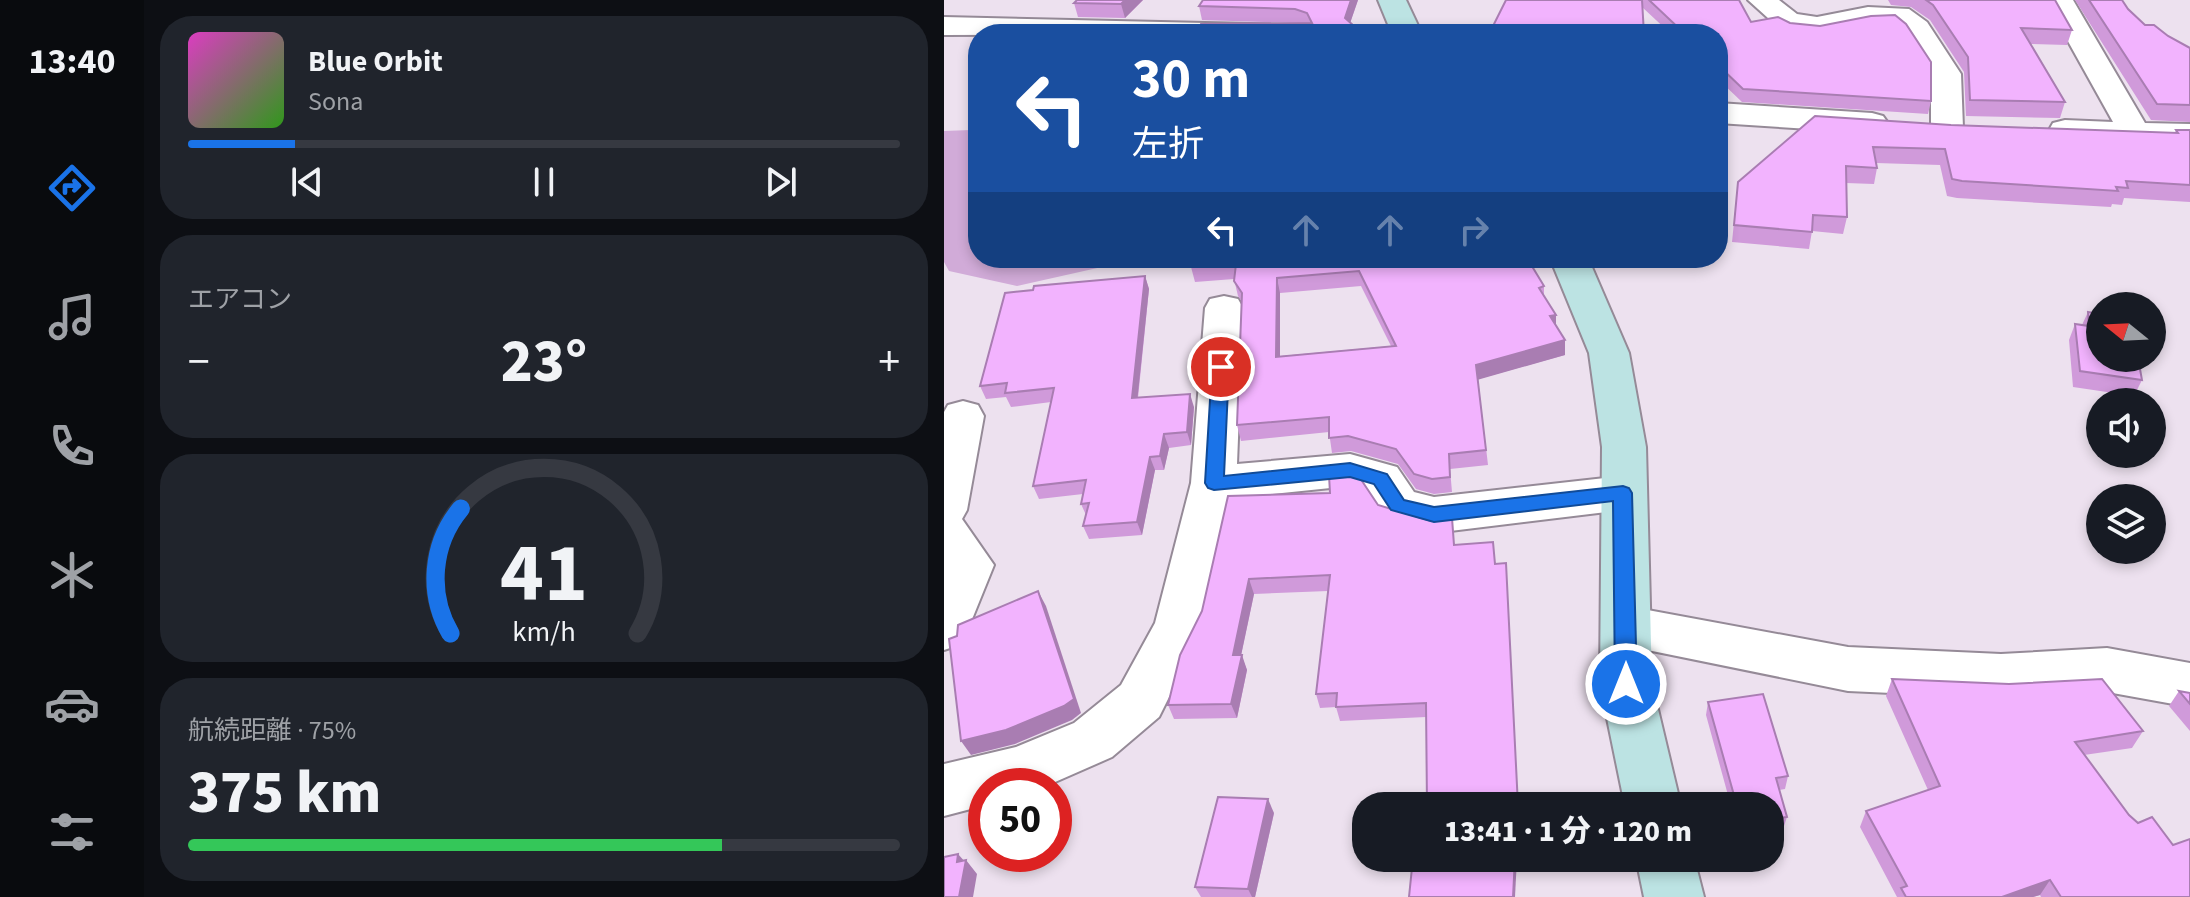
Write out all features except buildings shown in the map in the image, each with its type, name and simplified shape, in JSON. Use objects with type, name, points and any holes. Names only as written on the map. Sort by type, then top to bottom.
[{"type":"main road","points":[[1392,0],[1402,24]]},
{"type":"main road","points":[[1573,268],[1609,353],[1624,447],[1626,684],[1650,792]]},
{"type":"main road","points":[[1668,872],[1674,897]]},
{"type":"street","points":[[1728,114],[1936,127],[1946,74],[1917,28],[1899,15],[1868,16],[1817,26],[1788,21],[1762,0]]},
{"type":"street","points":[[2059,0],[2134,131]]},
{"type":"street","points":[[944,26],[968,27]]},
{"type":"street","points":[[2041,130],[2190,134]]},
{"type":"street","points":[[944,790],[1020,771],[1093,740],[1140,701],[1180,625],[1214,483],[1224,308]]},
{"type":"street","points":[[944,510],[963,416]]},
{"type":"street","points":[[1214,483],[1350,470],[1381,479],[1398,505],[1434,515],[1623,493]]},
{"type":"street","points":[[944,530],[970,565],[944,629]]},
{"type":"street","points":[[1626,627],[1848,669],[2001,676],[2107,670],[2190,685]]},
{"type":"shaded area","points":[[968,130],[968,268],[1097,268],[1017,286],[949,271],[944,262],[944,131]]},
{"type":"route","points":[[1221,367],[1214,483],[1350,470],[1381,479],[1398,505],[1434,515],[1623,493],[1626,684]]}]
